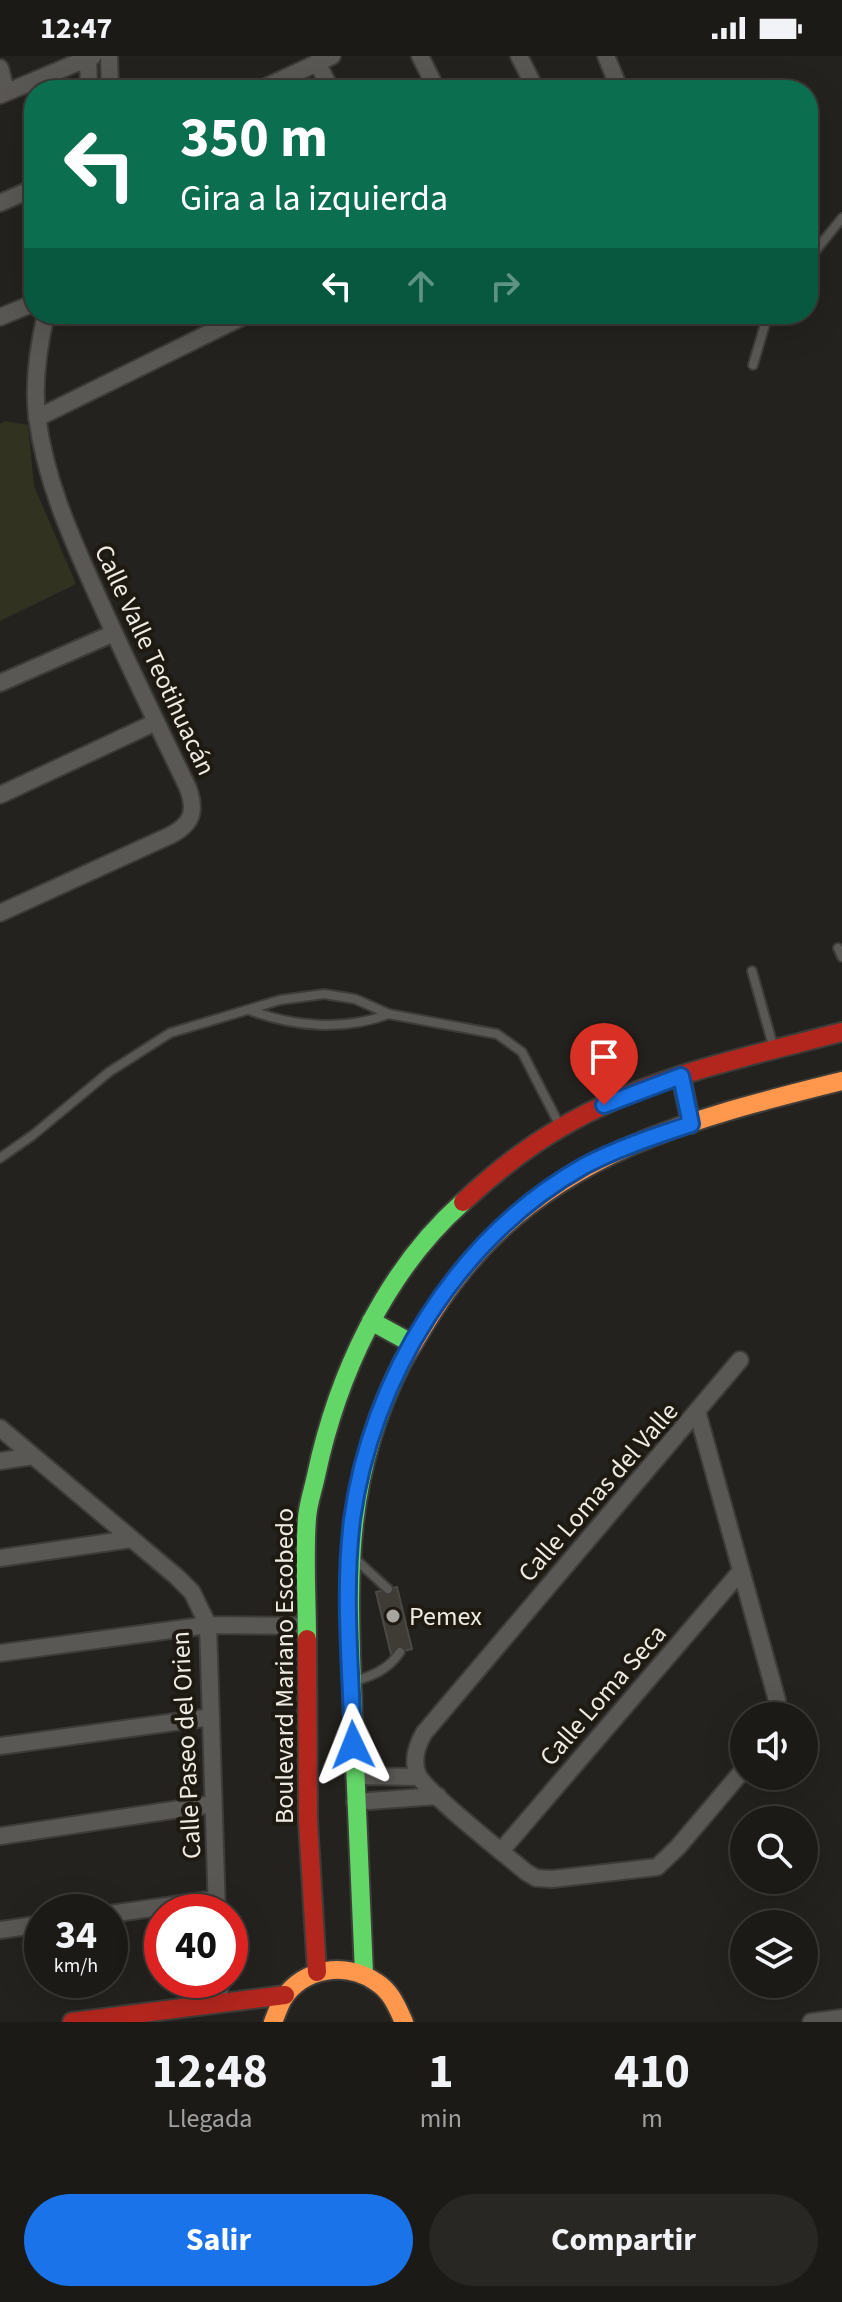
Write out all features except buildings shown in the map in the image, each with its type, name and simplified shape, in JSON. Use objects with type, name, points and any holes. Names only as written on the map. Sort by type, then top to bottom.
[{"type":"street","points":[[109,56],[110,80]]},
{"type":"street","points":[[420,56],[432,80]]},
{"type":"street","points":[[519,56],[531,80]]},
{"type":"street","points":[[606,56],[616,80]]},
{"type":"street","points":[[34,80],[89,57],[89,80]]},
{"type":"street","points":[[280,80],[325,59],[329,80]]},
{"type":"street","points":[[0,68],[3,93],[24,84]]},
{"type":"street","points":[[0,203],[24,192]]},
{"type":"street","points":[[0,317],[24,307]]},
{"type":"street","name":"Calle Valle Teotihuacán","points":[[0,913],[171,835],[188,824],[192,817],[192,800],[59,508],[37,418],[36,358],[44,324]]},
{"type":"street","points":[[37,418],[228,324]]},
{"type":"street","points":[[0,683],[114,633]]},
{"type":"street","points":[[0,795],[156,722]]},
{"type":"street","name":"Boulevard Mariano Escobedo","points":[[317,1972],[308,1821],[307,1516],[315,1469],[330,1414],[350,1362],[371,1321],[413,1257],[468,1193],[513,1157],[560,1126],[626,1095],[681,1076],[842,1032]]},
{"type":"street","points":[[681,1076],[691,1124]]},
{"type":"street","points":[[364,1973],[348,1606],[350,1555],[359,1485],[374,1427],[391,1385],[413,1344],[465,1264],[530,1203],[585,1166],[640,1141],[842,1081]]},
{"type":"street","points":[[371,1321],[413,1344]]},
{"type":"street","points":[[697,1411],[740,1360]]},
{"type":"street","name":"Calle Lomas del Valle","points":[[697,1411],[777,1702]]},
{"type":"street","name":"Calle Lomas del Valle","points":[[419,1777],[417,1746],[424,1733],[697,1411]]},
{"type":"street","name":"Calle Paseo del Orien","points":[[0,1428],[192,1592],[208,1625],[217,1894]]},
{"type":"street","points":[[0,1461],[33,1456]]},
{"type":"street","points":[[0,1558],[131,1539]]},
{"type":"street","name":"Calle Loma Seca","points":[[501,1851],[741,1571]]},
{"type":"street","points":[[0,1653],[208,1625],[306,1626]]},
{"type":"street","points":[[0,1746],[211,1717]]},
{"type":"street","points":[[354,1776],[419,1777],[526,1872],[536,1878],[552,1879],[657,1867],[730,1786]]},
{"type":"street","points":[[355,1802],[438,1796]]},
{"type":"street","points":[[0,1836],[213,1804]]},
{"type":"street","points":[[0,1930],[24,1927]]},
{"type":"street","points":[[273,2022],[285,1995],[300,1981],[317,1972],[349,1969],[379,1982],[391,1994],[404,2022]]},
{"type":"street","points":[[72,2022],[285,1995]]},
{"type":"street","points":[[143,2012],[165,2022]]},
{"type":"street","points":[[811,2022],[842,2018]]},
{"type":"lane","points":[[818,248],[842,218]]},
{"type":"lane","points":[[753,365],[765,324]]},
{"type":"lane","points":[[838,948],[842,957]]},
{"type":"lane","points":[[752,971],[774,1050]]},
{"type":"lane","points":[[0,1158],[109,1072],[170,1033],[280,1000],[324,994],[355,999],[389,1014],[497,1034],[522,1052],[560,1126]]},
{"type":"lane","points":[[248,1010],[280,1022],[328,1025],[365,1023],[389,1014]]},
{"type":"lane","points":[[350,1555],[388,1589]]},
{"type":"lane","points":[[351,1683],[380,1672],[400,1652]]},
{"type":"green space","points":[[5,421],[28,425],[34,486],[76,584],[0,621],[0,424]]},
{"type":"traffic: fast","points":[[681,1076],[691,1124]]},
{"type":"traffic: fast","points":[[307,1639],[308,1513],[337,1401],[368,1327],[388,1293],[435,1229],[463,1202]]},
{"type":"traffic: fast","points":[[371,1321],[413,1344]]},
{"type":"traffic: fast","points":[[364,1973],[350,1579],[358,1492],[368,1450],[403,1361]]},
{"type":"traffic: slow","points":[[403,1361],[437,1305],[498,1232],[540,1197],[585,1168],[683,1125],[842,1081]]},
{"type":"traffic: slow","points":[[273,2022],[283,1999],[302,1980],[313,1974],[339,1970],[364,1975],[381,1986],[393,2000],[404,2022]]},
{"type":"traffic: jam","points":[[463,1202],[509,1162],[593,1110],[697,1070],[842,1032]]},
{"type":"traffic: jam","points":[[307,1639],[308,1821],[317,1972]]},
{"type":"traffic: jam","points":[[72,2022],[285,1995]]},
{"type":"place","name":"Pemex","points":[[393,1616]]},
{"type":"route","points":[[353,1745],[348,1606],[352,1521],[374,1427],[391,1385],[435,1308],[465,1264],[502,1226],[540,1195],[585,1166],[640,1141],[691,1124],[681,1076],[604,1105]]}]
